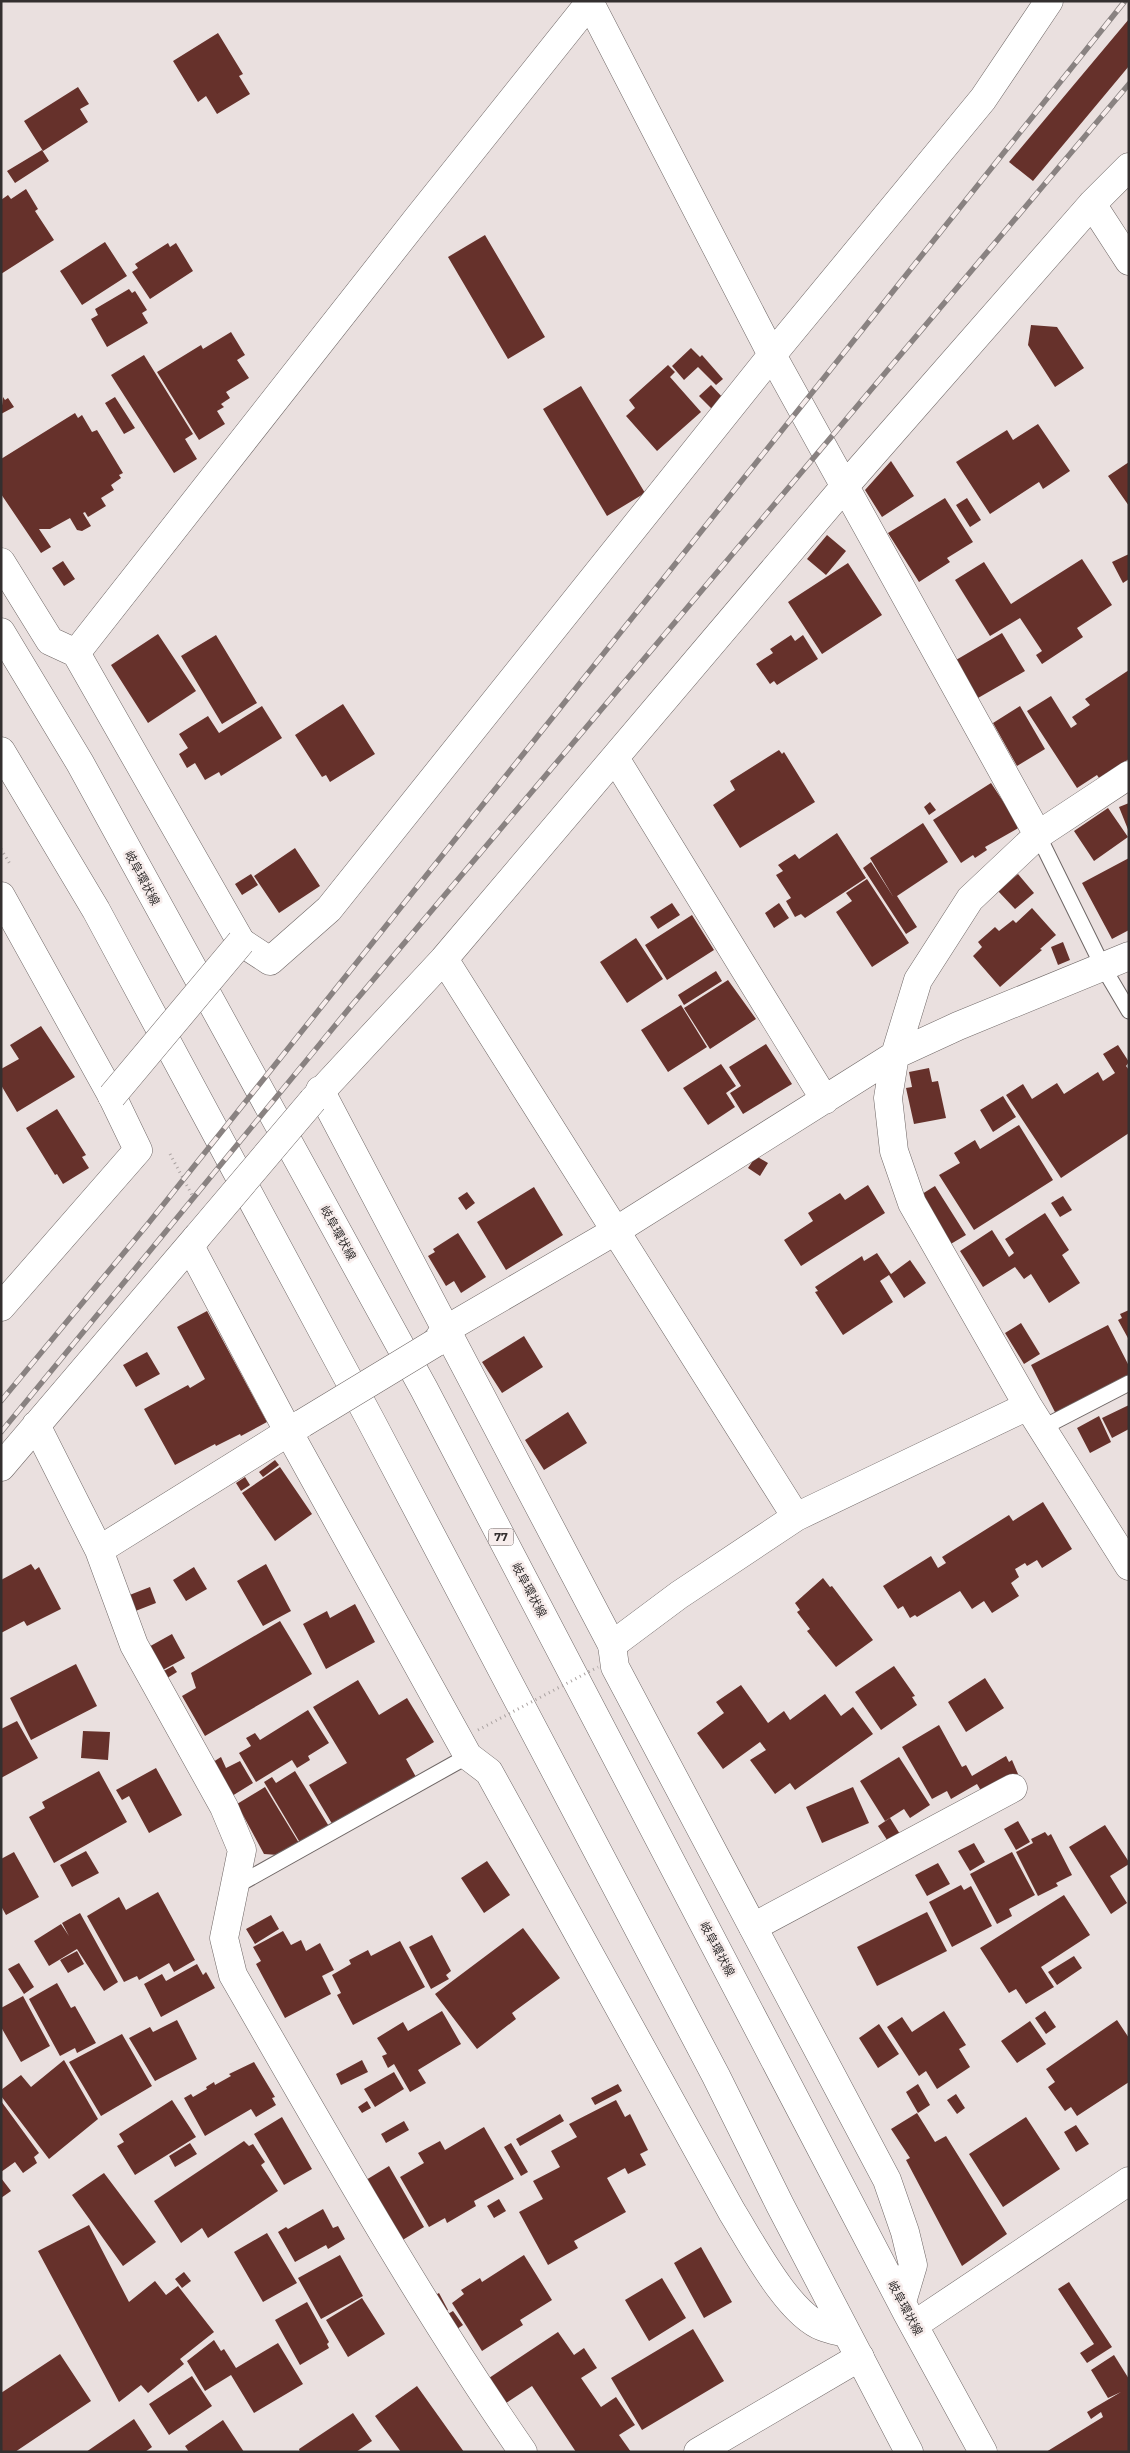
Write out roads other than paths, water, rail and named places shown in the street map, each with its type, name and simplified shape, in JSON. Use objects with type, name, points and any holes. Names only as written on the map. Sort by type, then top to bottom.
[{"type":"street","points":[[1,562],[50,640],[76,653],[241,942],[270,960],[329,909],[772,355],[983,99],[1049,1]]},
{"type":"street","points":[[76,653],[590,2],[772,355],[1038,835]]},
{"type":"street","points":[[1,1467],[317,1095],[444,959],[845,486],[1092,204],[1129,166]]},
{"type":"street","points":[[1092,204],[1129,261]]},
{"type":"street","name":"岐阜環状線","points":[[1,632],[80,763],[424,1389],[914,2326],[983,2452]]},
{"type":"street","points":[[1,751],[96,910],[371,1421],[712,2068],[846,2333],[909,2452]]},
{"type":"street","points":[[615,758],[825,1100]]},
{"type":"street","points":[[1129,775],[1038,835],[970,899],[918,980],[895,1055],[888,1098],[893,1143],[912,1203],[1035,1417],[1129,1566]]},
{"type":"street","points":[[1,896],[112,1096],[138,1150],[1,1306]]},
{"type":"street","points":[[112,1096],[241,942]]},
{"type":"street","points":[[99,1550],[440,1336],[617,1230],[895,1055],[958,1026],[1129,956]]},
{"type":"street","points":[[444,959],[796,1516]]},
{"type":"street","points":[[317,1095],[605,1656],[614,1667],[887,2180],[905,2232],[913,2265],[902,2302]]},
{"type":"street","points":[[193,1241],[296,1427],[468,1756],[489,1772],[728,2203],[770,2273],[798,2310],[822,2327],[846,2333]]},
{"type":"street","points":[[605,1656],[679,1595],[796,1516],[1035,1417]]},
{"type":"street","points":[[36,1425],[99,1550],[134,1645],[224,1807],[242,1850],[224,1938],[233,1975],[364,2200],[461,2361],[523,2452]]},
{"type":"street","points":[[753,1928],[1013,1788]]},
{"type":"street","points":[[914,2326],[1129,2181]]},
{"type":"street","points":[[698,2452],[860,2357]]},
{"type":"lane","points":[[1038,835],[1103,966],[1129,1011]]},
{"type":"lane","points":[[1035,1417],[1129,1383]]},
{"type":"lane","points":[[234,1887],[468,1756]]},
{"type":"railway","points":[[1,1401],[147,1225],[1125,1]]},
{"type":"railway","points":[[1,1432],[352,1005],[1129,84]]}]
